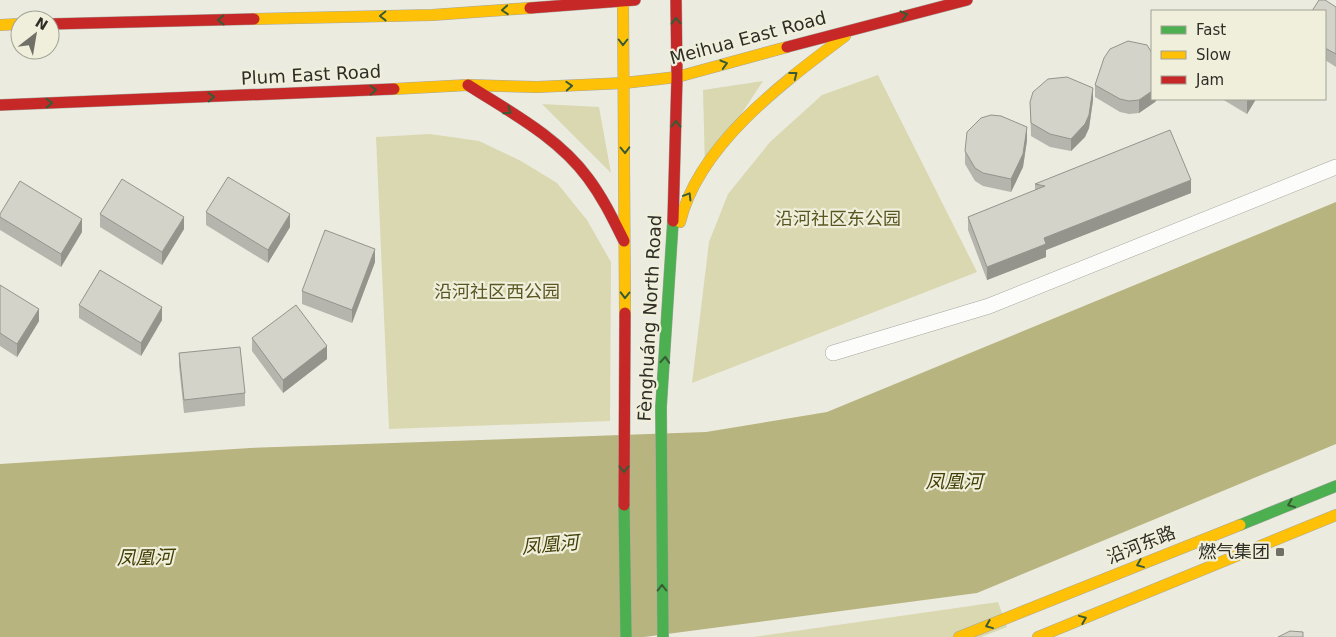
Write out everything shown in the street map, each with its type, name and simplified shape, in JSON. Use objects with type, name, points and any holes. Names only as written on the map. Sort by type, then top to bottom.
[{"type":"main road","points":[[60,24],[635,0]]},
{"type":"main road","name":"Fènghuáng North Road","points":[[663,637],[661,407],[672,260],[677,77],[676,0]]},
{"type":"main road","name":"Meihua East Road","points":[[624,83],[677,77],[857,27],[967,0]]},
{"type":"main road","name":"Fènghuáng North Road","points":[[623,1],[626,246],[624,420],[626,637]]},
{"type":"main road","points":[[672,260],[684,204],[718,148],[766,97],[857,27]]},
{"type":"main road","name":"Plum East Road","points":[[0,105],[321,93],[468,85],[537,87],[624,83]]},
{"type":"main road","points":[[468,85],[522,120],[565,152],[599,192],[626,246]]},
{"type":"main road","name":"沿河东路","points":[[959,637],[1336,486]]},
{"type":"main road","points":[[1038,637],[1336,515]]},
{"type":"lane","points":[[833,353],[988,306],[1336,168]]},
{"type":"green space","name":"沿河社区东公园","points":[[878,75],[977,272],[692,383],[709,242],[728,194],[770,142],[822,95]]},
{"type":"green space","points":[[763,81],[705,169],[703,90]]},
{"type":"green space","points":[[542,104],[599,107],[611,173]]},
{"type":"green space","name":"沿河社区西公园","points":[[430,134],[479,141],[521,161],[557,183],[587,220],[611,262],[610,421],[389,429],[376,137]]},
{"type":"green space","points":[[998,602],[1007,627],[981,637],[753,637]]},
{"type":"water","name":"凤凰河","points":[[1336,202],[1336,444],[977,593],[644,637],[0,637],[0,464],[250,448],[706,432],[827,412]]},
{"type":"building","points":[[1319,0],[1325,0],[1336,7],[1336,54],[1326,49],[1326,10],[1313,10]]},
{"type":"building","points":[[1128,41],[1147,45],[1151,51],[1151,92],[1139,100],[1129,101],[1120,99],[1095,85],[1104,58],[1110,49]]},
{"type":"building","points":[[1067,77],[1093,88],[1089,115],[1085,124],[1071,139],[1050,134],[1031,123],[1030,102],[1033,92],[1048,79]]},
{"type":"building","points":[[991,115],[1001,116],[1027,127],[1023,154],[1011,179],[983,173],[975,168],[965,151],[967,132],[981,118]]},
{"type":"building","points":[[1170,130],[1191,180],[1044,238],[1046,244],[987,267],[968,217],[1045,186],[1035,184]]},
{"type":"building","points":[[228,177],[290,214],[268,250],[206,212]]},
{"type":"building","points":[[122,179],[184,217],[162,252],[100,214]]},
{"type":"building","points":[[20,181],[82,219],[61,254],[0,217]]},
{"type":"building","points":[[325,230],[375,249],[352,310],[302,291]]},
{"type":"building","points":[[100,270],[162,307],[141,343],[79,305]]},
{"type":"building","points":[[0,285],[39,309],[17,344],[0,333]]},
{"type":"building","points":[[296,305],[327,346],[283,380],[252,338]]},
{"type":"building","points":[[240,347],[245,393],[184,400],[179,353]]},
{"type":"building","points":[[1290,631],[1303,632],[1303,637],[1278,637]]},
{"type":"traffic: fast","points":[[663,637],[661,407],[673,221]]},
{"type":"traffic: fast","points":[[1240,525],[1336,486]]},
{"type":"traffic: fast","points":[[624,505],[626,637]]},
{"type":"traffic: slow","points":[[623,1],[625,313]]},
{"type":"traffic: slow","points":[[254,19],[432,15],[530,8]]},
{"type":"traffic: slow","points":[[0,25],[10,24]]},
{"type":"traffic: slow","points":[[680,222],[690,194],[705,166],[724,141],[771,94],[845,36]]},
{"type":"traffic: slow","points":[[394,89],[468,85],[537,87],[624,83],[677,77],[787,47]]},
{"type":"traffic: slow","points":[[1038,637],[1336,515]]},
{"type":"traffic: slow","points":[[959,637],[1240,525]]},
{"type":"traffic: jam","points":[[530,8],[635,0]]},
{"type":"traffic: jam","points":[[673,221],[677,77],[676,0]]},
{"type":"traffic: jam","points":[[787,47],[967,0]]},
{"type":"traffic: jam","points":[[60,24],[254,19]]},
{"type":"traffic: jam","points":[[468,85],[517,115],[548,138],[576,163],[598,193],[624,241]]},
{"type":"traffic: jam","points":[[0,105],[394,89]]},
{"type":"traffic: jam","points":[[624,505],[625,313]]},
{"type":"place","name":"燃气集团","points":[[1280,552]]}]
